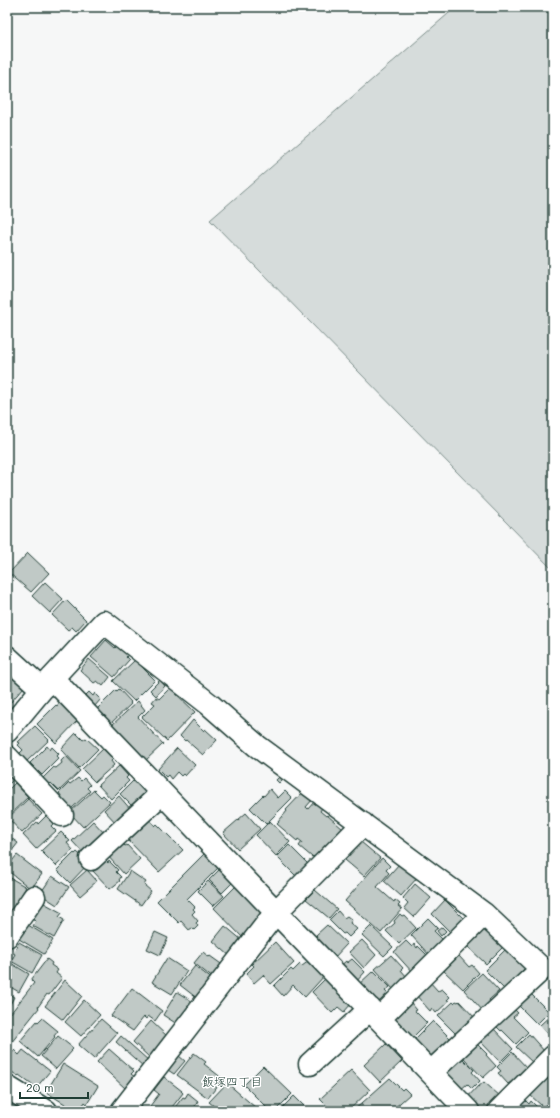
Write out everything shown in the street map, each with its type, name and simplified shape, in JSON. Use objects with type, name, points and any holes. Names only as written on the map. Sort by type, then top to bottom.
[{"type":"street","points":[[7,730],[104,622],[209,704],[257,746],[484,914],[542,969],[431,1072]]},
{"type":"street","points":[[7,657],[47,684],[162,793],[468,1111]]},
{"type":"street","points":[[7,757],[62,815]]},
{"type":"street","points":[[91,859],[162,793]]},
{"type":"street","points":[[122,1111],[276,912],[363,824]]},
{"type":"street","points":[[7,936],[34,897]]},
{"type":"street","points":[[310,1064],[375,1014],[484,914]]},
{"type":"street","points":[[499,1111],[553,1057]]},
{"type":"street","points":[[7,1087],[46,1111]]},
{"type":"shaded area","points":[[456,7],[553,7],[553,570],[210,220]]},
{"type":"building","points":[[28,553],[49,573],[31,592],[9,573]]},
{"type":"building","points":[[45,582],[63,599],[50,613],[32,596]]},
{"type":"building","points":[[66,600],[86,620],[76,631],[72,627],[68,630],[52,615]]},
{"type":"building","points":[[106,640],[115,648],[118,645],[128,655],[126,657],[129,660],[114,677],[91,657]]},
{"type":"building","points":[[89,659],[110,677],[103,686],[97,681],[94,683],[80,670]]},
{"type":"building","points":[[135,660],[155,680],[134,701],[113,681]]},
{"type":"building","points":[[7,672],[24,687],[10,703],[7,701]]},
{"type":"building","points":[[160,680],[165,686],[156,696],[150,690]]},
{"type":"building","points":[[170,688],[195,712],[167,741],[142,717],[155,704],[152,702],[156,697],[159,699]]},
{"type":"building","points":[[119,689],[131,702],[131,704],[110,724],[96,710],[116,690],[117,691]]},
{"type":"building","points":[[89,692],[93,696],[95,693],[101,699],[94,707],[83,698]]},
{"type":"building","points":[[138,701],[145,710],[138,717],[163,744],[145,761],[112,725]]},
{"type":"building","points":[[60,702],[78,720],[56,743],[37,724]]},
{"type":"building","points":[[193,720],[204,731],[205,729],[217,740],[203,755],[180,736]]},
{"type":"building","points":[[35,726],[49,740],[26,762],[19,754],[23,750],[18,745],[20,743],[18,742]]},
{"type":"building","points":[[76,733],[83,740],[86,738],[98,749],[79,768],[61,749]]},
{"type":"building","points":[[47,746],[50,750],[52,747],[59,754],[57,756],[59,758],[42,775],[30,763]]},
{"type":"building","points":[[177,748],[195,765],[185,776],[183,774],[181,776],[177,772],[171,779],[168,775],[166,777],[158,769]]},
{"type":"building","points":[[103,749],[113,759],[111,761],[114,765],[95,782],[82,769]]},
{"type":"building","points":[[66,756],[80,771],[59,791],[51,783],[47,787],[41,780],[54,767],[56,768],[62,763],[61,761]]},
{"type":"building","points":[[119,766],[128,776],[126,778],[129,781],[111,799],[98,785]]},
{"type":"building","points":[[7,774],[13,780],[7,786]]},
{"type":"building","points":[[280,776],[283,779],[279,783],[276,780]]},
{"type":"building","points":[[78,778],[81,781],[84,778],[90,785],[87,788],[90,791],[70,810],[59,799],[62,797],[59,793],[69,783],[70,784]]},
{"type":"building","points":[[137,779],[145,788],[143,790],[146,793],[132,806],[120,794]]},
{"type":"building","points":[[15,783],[28,797],[7,817],[7,791]]},
{"type":"building","points":[[270,789],[278,798],[285,791],[292,798],[266,824],[250,808]]},
{"type":"building","points":[[94,790],[101,797],[103,795],[110,802],[83,827],[71,814],[71,811]]},
{"type":"building","points":[[304,791],[313,799],[306,807],[308,809],[314,802],[322,808],[320,811],[343,829],[315,858],[299,846],[302,842],[298,839],[297,841],[277,824],[287,811],[286,810]]},
{"type":"building","points":[[119,796],[132,811],[117,824],[104,810]]},
{"type":"building","points":[[28,799],[42,814],[22,833],[8,818]]},
{"type":"building","points":[[246,813],[260,829],[238,849],[223,833]]},
{"type":"building","points":[[47,815],[54,823],[51,826],[56,831],[36,849],[23,835]]},
{"type":"building","points":[[148,818],[155,826],[157,824],[183,850],[159,872],[126,838]]},
{"type":"building","points":[[93,821],[106,835],[85,855],[72,841]]},
{"type":"building","points":[[270,821],[290,842],[276,856],[256,835]]},
{"type":"building","points":[[61,832],[70,841],[67,843],[73,850],[56,866],[41,851]]},
{"type":"building","points":[[7,835],[18,843],[7,857]]},
{"type":"building","points":[[120,841],[125,846],[127,845],[140,859],[124,874],[106,854]]},
{"type":"building","points":[[361,842],[380,858],[364,876],[345,860]]},
{"type":"building","points":[[289,845],[308,864],[296,876],[277,857]]},
{"type":"building","points":[[77,852],[89,863],[70,883],[57,870],[74,853],[75,854]]},
{"type":"building","points":[[206,852],[220,866],[187,899],[195,907],[193,909],[195,911],[192,914],[198,921],[196,923],[198,926],[194,930],[192,928],[189,930],[181,921],[179,923],[157,901]]},
{"type":"building","points":[[17,855],[42,874],[31,889],[7,870],[7,867]]},
{"type":"building","points":[[103,858],[108,863],[109,861],[118,870],[116,872],[121,877],[119,880],[120,881],[110,889],[91,869]]},
{"type":"building","points":[[382,858],[390,866],[386,870],[389,873],[377,887],[394,902],[395,900],[400,904],[398,906],[402,909],[381,933],[345,901]]},
{"type":"building","points":[[399,864],[417,878],[401,896],[384,881]]},
{"type":"building","points":[[222,867],[235,880],[222,893],[209,880]]},
{"type":"building","points":[[87,870],[97,881],[80,896],[70,885]]},
{"type":"building","points":[[130,871],[146,882],[144,885],[151,891],[141,905],[118,889]]},
{"type":"building","points":[[52,876],[69,887],[57,905],[40,894]]},
{"type":"building","points":[[9,877],[26,887],[11,912],[7,910],[7,881]]},
{"type":"building","points":[[208,881],[224,896],[213,906],[198,891]]},
{"type":"building","points":[[415,884],[431,898],[414,917],[404,908],[408,903],[403,898]]},
{"type":"building","points":[[237,885],[266,915],[244,939],[214,908]]},
{"type":"building","points":[[315,890],[337,909],[329,918],[306,899]]},
{"type":"building","points":[[445,900],[465,920],[452,934],[432,914]]},
{"type":"building","points":[[44,903],[62,913],[59,917],[64,920],[54,938],[33,926],[36,921],[33,920],[35,916],[33,914]]},
{"type":"building","points":[[338,911],[344,918],[347,916],[352,920],[350,923],[357,929],[349,937],[345,933],[343,934],[329,920]]},
{"type":"building","points":[[400,914],[402,916],[404,915],[416,928],[399,944],[386,931],[395,923],[394,921]]},
{"type":"building","points":[[428,918],[438,928],[434,931],[445,942],[430,956],[411,935]]},
{"type":"building","points":[[28,925],[53,940],[44,954],[19,939]]},
{"type":"building","points":[[327,925],[347,944],[333,959],[313,941],[317,936],[316,935]]},
{"type":"building","points":[[225,926],[243,941],[231,957],[213,941]]},
{"type":"building","points":[[371,926],[393,947],[384,956],[362,935]]},
{"type":"building","points":[[442,927],[446,931],[441,936],[437,931]]},
{"type":"building","points":[[484,927],[504,946],[486,964],[466,945]]},
{"type":"building","points":[[155,932],[168,938],[160,955],[147,949]]},
{"type":"building","points":[[362,940],[376,955],[364,968],[349,952]]},
{"type":"building","points":[[406,941],[412,947],[414,944],[417,948],[418,946],[429,957],[413,973],[394,952]]},
{"type":"building","points":[[19,942],[42,955],[32,973],[11,961],[15,954],[13,953]]},
{"type":"building","points":[[275,942],[294,963],[271,984],[263,975],[254,983],[246,974],[254,966],[252,964]]},
{"type":"building","points":[[507,948],[526,967],[504,989],[485,970]]},
{"type":"building","points":[[203,952],[224,966],[214,979],[194,963]]},
{"type":"building","points":[[391,955],[403,968],[401,970],[407,977],[396,989],[393,989],[375,969]]},
{"type":"building","points":[[459,956],[469,967],[472,965],[479,973],[463,989],[444,971]]},
{"type":"building","points":[[167,958],[187,971],[172,994],[152,982]]},
{"type":"building","points":[[7,959],[10,961],[9,962],[29,974],[19,992],[7,985]]},
{"type":"building","points":[[47,959],[52,963],[51,965],[58,970],[56,973],[62,978],[49,995],[47,994],[38,1007],[39,1008],[7,1048],[7,1018],[34,983],[31,980]]},
{"type":"building","points":[[352,959],[365,972],[355,983],[339,967],[346,961],[347,963]]},
{"type":"building","points":[[309,961],[325,975],[305,997],[293,985],[283,996],[274,986],[291,969],[293,971],[300,964],[302,966]]},
{"type":"building","points":[[195,966],[213,980],[198,999],[180,985]]},
{"type":"building","points":[[374,971],[390,987],[385,991],[390,996],[381,1004],[378,1001],[376,1003],[358,985]]},
{"type":"building","points":[[482,973],[499,991],[489,1000],[491,1003],[483,1011],[464,990]]},
{"type":"building","points":[[327,977],[351,1004],[344,1012],[338,1007],[332,1013],[312,992]]},
{"type":"building","points":[[65,980],[82,996],[63,1020],[45,1006]]},
{"type":"building","points":[[429,981],[438,991],[442,989],[450,997],[447,1000],[449,1001],[436,1013],[432,1008],[430,1011],[415,994]]},
{"type":"building","points":[[132,988],[162,1011],[155,1021],[148,1016],[146,1019],[144,1017],[133,1031],[111,1016]]},
{"type":"building","points":[[177,992],[195,1003],[177,1024],[163,1015]]},
{"type":"building","points":[[529,992],[549,1012],[537,1024],[517,1004]]},
{"type":"building","points":[[7,993],[14,997],[7,1010]]},
{"type":"building","points":[[84,1000],[100,1015],[81,1036],[65,1022]]},
{"type":"building","points":[[456,1001],[459,1001],[476,1019],[459,1037],[438,1016]]},
{"type":"building","points":[[411,1003],[417,1010],[415,1011],[427,1023],[412,1038],[394,1020]]},
{"type":"building","points":[[513,1008],[518,1013],[513,1017],[528,1032],[516,1044],[495,1025]]},
{"type":"building","points":[[553,1013],[553,1039],[540,1025]]},
{"type":"building","points":[[42,1018],[58,1031],[54,1036],[55,1037],[38,1057],[20,1041],[37,1021],[38,1022]]},
{"type":"building","points":[[101,1019],[117,1033],[94,1059],[78,1045]]},
{"type":"building","points":[[151,1021],[168,1037],[150,1058],[133,1042]]},
{"type":"building","points":[[433,1021],[454,1042],[434,1061],[412,1042]]},
{"type":"building","points":[[493,1028],[513,1049],[500,1062],[480,1041]]},
{"type":"building","points":[[529,1034],[545,1052],[533,1063],[516,1047]]},
{"type":"building","points":[[58,1036],[73,1048],[56,1069],[41,1056]]},
{"type":"building","points":[[121,1036],[149,1061],[144,1067],[116,1042]]},
{"type":"building","points":[[476,1043],[496,1066],[483,1078],[463,1057]]},
{"type":"building","points":[[386,1044],[402,1061],[380,1082],[364,1065]]},
{"type":"building","points":[[109,1049],[134,1071],[131,1074],[136,1078],[126,1089],[97,1062]]},
{"type":"building","points":[[14,1050],[19,1055],[23,1050],[50,1071],[36,1088],[19,1075],[18,1076],[7,1069],[7,1056],[9,1052],[11,1054]]},
{"type":"building","points":[[512,1052],[528,1069],[513,1084],[511,1082],[508,1084],[498,1073],[501,1071],[497,1067]]},
{"type":"building","points":[[194,1053],[206,1062],[204,1064],[223,1079],[208,1098],[177,1075]]},
{"type":"building","points":[[179,1056],[185,1061],[174,1074],[168,1070]]},
{"type":"building","points":[[462,1058],[474,1070],[472,1072],[480,1081],[472,1089],[467,1084],[459,1091],[446,1074]]},
{"type":"building","points":[[63,1064],[98,1086],[87,1104],[85,1102],[79,1111],[76,1111],[46,1092]]},
{"type":"building","points":[[263,1066],[292,1094],[275,1111],[270,1111],[244,1085]]},
{"type":"building","points":[[553,1068],[553,1097],[543,1107],[529,1094]]},
{"type":"building","points":[[351,1070],[370,1090],[348,1111],[332,1111],[320,1099]]},
{"type":"building","points":[[164,1077],[183,1093],[169,1111],[157,1111],[150,1106],[159,1094],[154,1090]]},
{"type":"building","points":[[390,1078],[402,1090],[404,1088],[410,1094],[391,1111],[353,1111]]},
{"type":"building","points":[[484,1082],[500,1096],[486,1111],[478,1111],[466,1099],[478,1086]]},
{"type":"building","points":[[227,1083],[256,1108],[253,1111],[220,1111],[209,1102]]},
{"type":"building","points":[[188,1093],[198,1101],[195,1106],[199,1109],[198,1111],[172,1111],[183,1097],[185,1098]]},
{"type":"building","points":[[294,1096],[309,1111],[279,1111]]},
{"type":"building","points":[[523,1098],[529,1104],[531,1101],[540,1110],[509,1111]]},
{"type":"building","points":[[553,1100],[553,1111],[544,1111],[543,1109]]},
{"type":"building","points":[[403,1105],[409,1111],[397,1111]]},
{"type":"building","points":[[206,1107],[210,1111],[202,1111]]},
{"type":"district","name":"飯塚四丁目","points":[[232,1081]]}]
